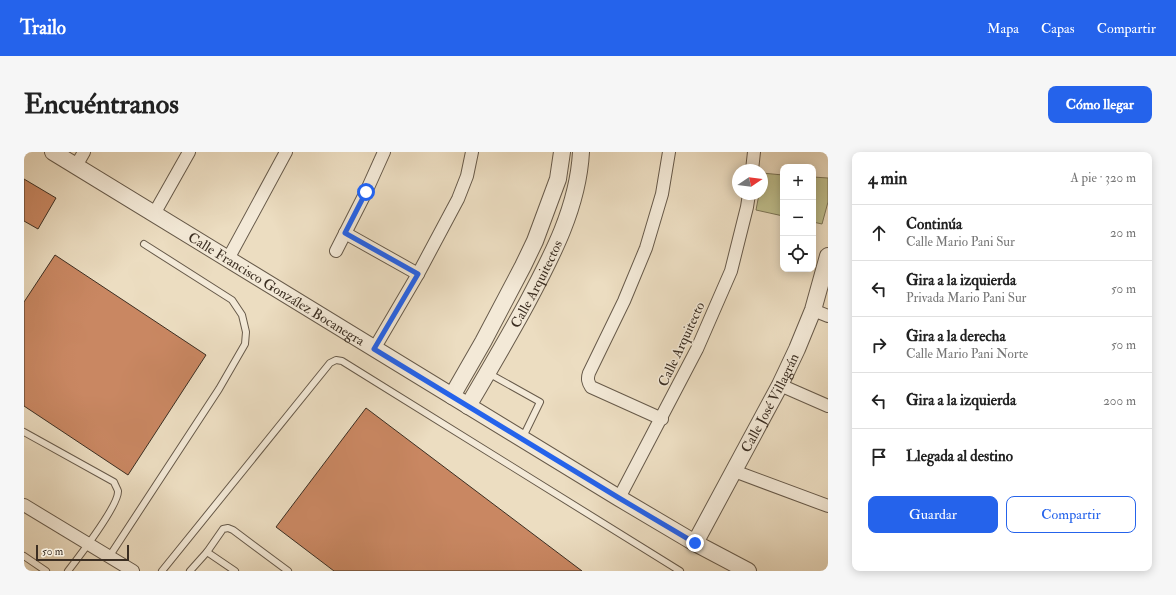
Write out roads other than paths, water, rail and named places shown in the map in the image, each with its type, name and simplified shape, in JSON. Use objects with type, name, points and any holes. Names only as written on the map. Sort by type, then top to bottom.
[{"type":"street","name":"Calle Francisco González Bocanegra","points":[[53,152],[619,498],[695,543],[748,571]]},
{"type":"street","points":[[76,166],[84,152]]},
{"type":"street","points":[[154,214],[189,152]]},
{"type":"street","points":[[228,259],[286,152]]},
{"type":"street","points":[[336,251],[366,192],[384,152]]},
{"type":"street","points":[[374,349],[418,274],[458,199],[467,176],[472,152]]},
{"type":"street","name":"Calle Arquitectos","points":[[452,396],[483,342],[535,241],[558,179],[562,152]]},
{"type":"street","name":"Calle Arquitectos","points":[[468,406],[488,373],[555,247],[567,219],[577,185],[581,152]]},
{"type":"street","points":[[662,419],[591,387],[588,382],[588,377],[589,372],[624,301],[646,248],[662,194],[669,152]]},
{"type":"street","points":[[753,164],[754,152]]},
{"type":"street","points":[[558,179],[577,185]]},
{"type":"street","name":"Calle Arquitecto","points":[[619,498],[662,419],[697,349],[731,271],[748,200]]},
{"type":"street","points":[[345,233],[418,274]]},
{"type":"street","name":"Calle José Villagrán","points":[[695,543],[780,385],[813,310],[828,256]]},
{"type":"street","points":[[813,310],[828,316]]},
{"type":"street","points":[[780,385],[828,406]]},
{"type":"street","points":[[734,472],[828,506]]},
{"type":"street","points":[[24,505],[133,571]]},
{"type":"lane","points":[[109,557],[219,389],[245,344],[246,332],[242,315],[232,300],[144,244]]},
{"type":"lane","points":[[162,571],[325,369],[330,363],[336,360],[342,361],[680,571]]},
{"type":"lane","points":[[488,373],[540,402],[522,439]]},
{"type":"lane","points":[[24,432],[114,482],[118,490],[113,506],[68,571]]},
{"type":"lane","points":[[190,571],[207,552],[223,529],[228,528],[233,530],[288,571]]},
{"type":"lane","points":[[207,552],[235,571]]},
{"type":"lane","points":[[24,556],[46,571]]}]
